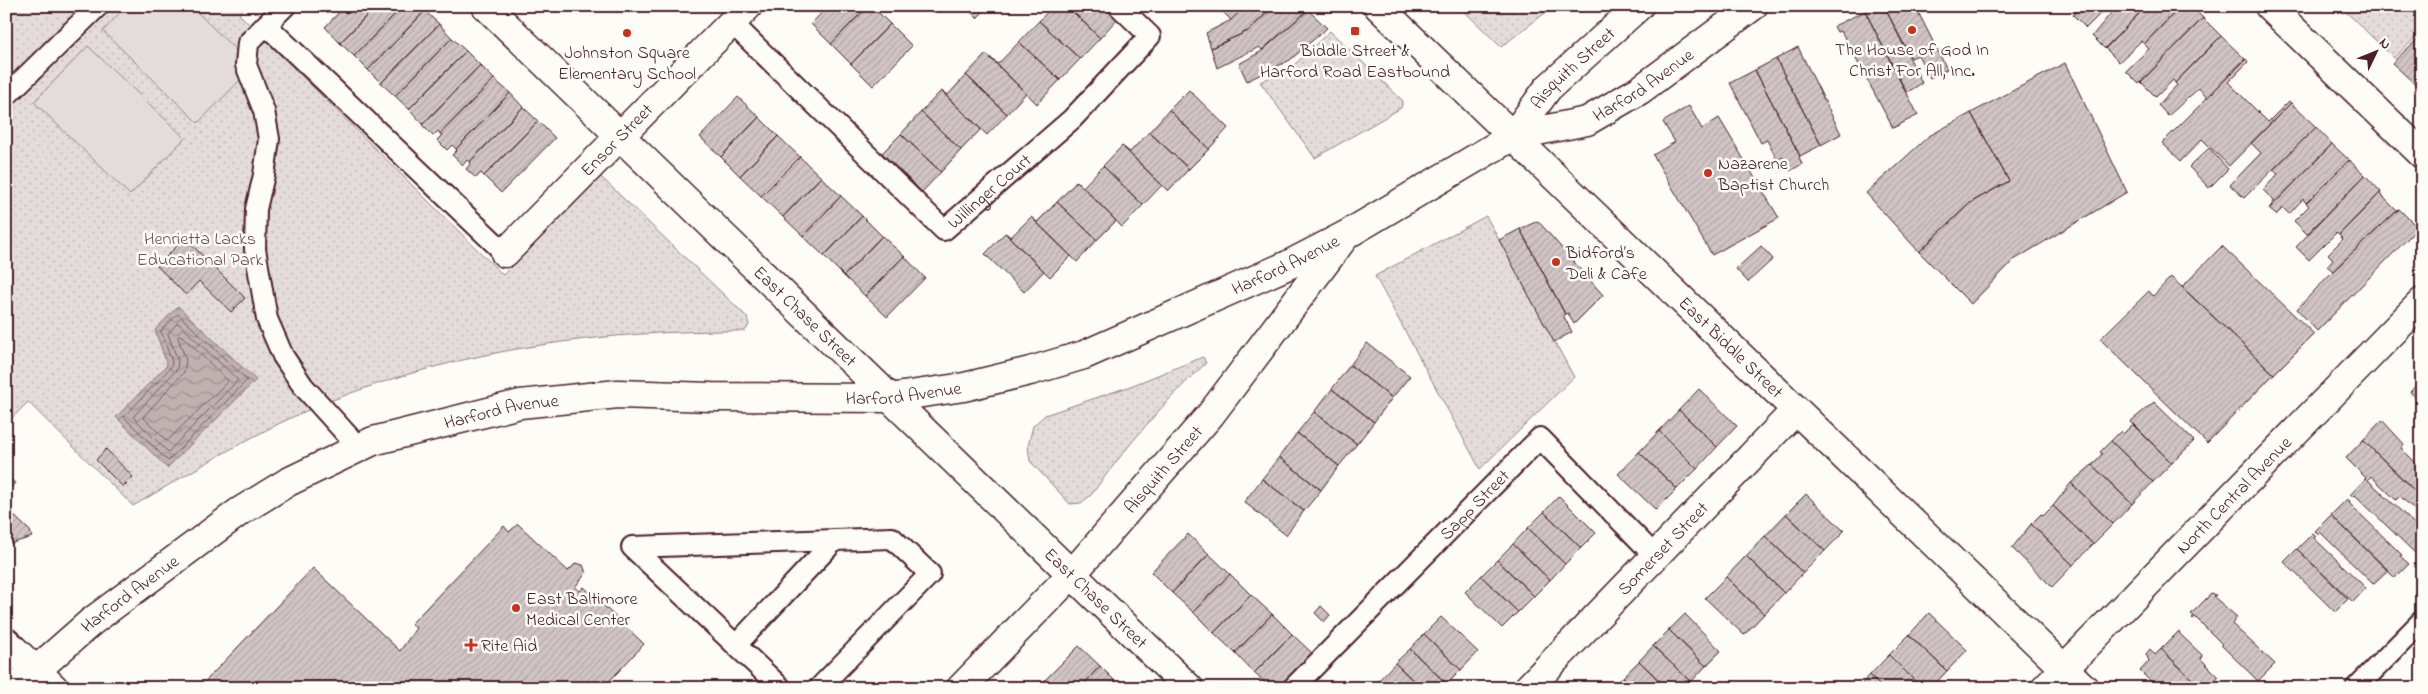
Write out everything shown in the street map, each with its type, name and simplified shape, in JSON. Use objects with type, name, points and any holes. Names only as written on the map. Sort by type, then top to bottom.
[{"type":"main road","name":"East Chase Street","points":[[486,6],[1189,688]]},
{"type":"main road","name":"East Biddle Street","points":[[1378,6],[2084,688]]},
{"type":"main road","name":"Aisquith Street","points":[[1513,136],[1548,88],[1639,6]]},
{"type":"main road","name":"Harford Avenue","points":[[45,679],[92,622],[238,512],[288,482],[373,441],[520,404],[618,394],[711,397],[819,396],[890,398],[964,387],[1030,371],[1084,355],[1208,302],[1288,265],[1346,235],[1513,136],[1587,121],[1640,90],[1753,6]]},
{"type":"main road","points":[[2269,6],[2422,154]]},
{"type":"main road","name":"Ensor Street","points":[[505,253],[740,14]]},
{"type":"main road","name":"Aisquith Street","points":[[962,688],[1072,574],[1211,414],[1346,235]]},
{"type":"main road","name":"North Central Avenue","points":[[2045,688],[2422,302]]},
{"type":"main road","name":"Somerset Street","points":[[1528,688],[1796,410]]},
{"type":"main road","points":[[6,642],[45,679],[16,688]]},
{"type":"lane","points":[[6,96],[98,6]]},
{"type":"lane","points":[[285,6],[248,43],[246,66],[264,111],[269,139],[264,175],[256,209],[255,249],[267,319],[283,356],[303,386],[359,448]]},
{"type":"lane","name":"Willinger Court","points":[[740,14],[944,230],[1072,118],[1150,36],[1119,6]]},
{"type":"lane","points":[[266,25],[505,253]]},
{"type":"lane","name":"Sapp Street","points":[[1293,688],[1540,438],[1655,556]]},
{"type":"lane","points":[[781,688],[632,547],[892,538],[930,574],[818,688]]},
{"type":"lane","points":[[736,645],[834,540]]},
{"type":"lane","points":[[2356,688],[2422,620]]},
{"type":"green space","name":"Henrietta Lacks Educational Park","points":[[6,6],[246,6],[239,14],[503,275],[600,176],[747,317],[749,325],[745,331],[639,334],[534,346],[431,368],[380,383],[304,412],[230,450],[133,506],[28,402],[6,424]]},
{"type":"green space","points":[[126,6],[191,6],[253,67],[198,123],[103,31]]},
{"type":"green space","points":[[1459,6],[1554,6],[1501,47]]},
{"type":"green space","points":[[2340,6],[2422,6],[2422,31],[2394,58]]},
{"type":"green space","points":[[1330,31],[1403,101],[1401,108],[1315,158],[1260,82],[1293,66]]},
{"type":"green space","points":[[88,46],[185,138],[130,195],[34,102]]},
{"type":"green space","points":[[1486,216],[1574,377],[1480,469],[1375,276]]},
{"type":"green space","points":[[1203,357],[1206,363],[1160,410],[1131,443],[1091,495],[1081,503],[1070,504],[1030,461],[1028,446],[1033,426],[1045,415],[1128,387]]},
{"type":"water","points":[[178,306],[256,380],[167,468],[116,417],[167,365],[155,330]]},
{"type":"building","points":[[345,6],[376,6],[340,43],[325,27]]},
{"type":"building","points":[[376,6],[403,6],[354,56],[340,43]]},
{"type":"building","points":[[403,6],[420,6],[425,11],[368,70],[354,56]]},
{"type":"building","points":[[828,6],[868,6],[831,44],[811,24]]},
{"type":"building","points":[[868,6],[872,6],[890,24],[851,64],[831,44]]},
{"type":"building","points":[[965,6],[989,6],[977,18]]},
{"type":"building","points":[[1053,6],[1067,6],[1100,38],[1080,59],[1039,21]]},
{"type":"building","points":[[1067,6],[1104,6],[1117,19],[1100,38]]},
{"type":"building","points":[[1195,6],[1209,6],[1198,12]]},
{"type":"building","points":[[1217,6],[1245,6],[1231,20]]},
{"type":"building","points":[[1245,6],[1274,6],[1248,31],[1211,48],[1206,33],[1231,20]]},
{"type":"building","points":[[1274,6],[1304,6],[1308,10],[1262,50],[1259,47],[1217,68],[1211,48],[1248,31]]},
{"type":"building","points":[[1873,6],[1884,6],[1922,83],[1906,93],[1865,11]]},
{"type":"building","name":"The House of God In Christ For All, Inc.","points":[[1884,6],[1915,6],[1947,69],[1930,78],[1918,55],[1911,58]]},
{"type":"building","points":[[2082,6],[2117,6],[2111,12],[2106,8],[2086,28],[2073,15]]},
{"type":"building","points":[[2117,6],[2146,6],[2105,49],[2092,36]]},
{"type":"building","points":[[2147,6],[2181,6],[2144,44],[2141,41],[2119,62],[2105,48]]},
{"type":"building","points":[[2181,6],[2191,6],[2203,18],[2139,84],[2126,71],[2149,49],[2144,44]]},
{"type":"building","points":[[1308,10],[1327,28],[1290,60],[1247,81],[1239,64],[1262,51]]},
{"type":"building","points":[[425,11],[439,24],[381,83],[368,70]]},
{"type":"building","points":[[1865,11],[1918,115],[1893,128],[1841,31],[1837,32],[1834,26]]},
{"type":"building","points":[[2203,18],[2221,36],[2175,83],[2173,80],[2156,97],[2141,82],[2139,84]]},
{"type":"building","points":[[1039,21],[1080,59],[1060,80],[1019,42]]},
{"type":"building","points":[[439,24],[452,38],[395,96],[381,83]]},
{"type":"building","points":[[890,24],[912,46],[873,86],[851,64]]},
{"type":"building","points":[[2422,35],[2422,79],[2416,85],[2392,63]]},
{"type":"building","points":[[2221,36],[2245,59],[2207,98],[2199,88],[2168,116],[2158,105],[2177,85],[2175,83]]},
{"type":"building","points":[[452,38],[466,51],[409,109],[395,96]]},
{"type":"building","points":[[1019,42],[1060,80],[1037,104],[986,54],[998,64]]},
{"type":"building","points":[[1798,47],[1841,134],[1821,145],[1776,59]]},
{"type":"building","points":[[466,51],[480,65],[423,124],[409,109]]},
{"type":"building","points":[[986,54],[1026,93],[1007,114],[966,75]]},
{"type":"building","points":[[1776,59],[1821,145],[1800,156],[1755,70]]},
{"type":"building","points":[[2246,59],[2248,62],[2228,82],[2268,122],[2289,101],[2291,103],[2229,166],[2202,139],[2181,161],[2162,143]]},
{"type":"building","points":[[2065,63],[2127,192],[2014,260],[1971,304],[1919,252],[1970,203],[2009,181],[1971,113]]},
{"type":"building","points":[[480,65],[494,79],[440,134],[438,131],[433,136],[422,125]]},
{"type":"building","points":[[1755,70],[1800,156],[1802,164],[1790,171],[1783,157],[1777,160],[1767,140],[1761,143],[1730,83]]},
{"type":"building","points":[[966,75],[1007,114],[987,135],[941,91],[948,95]]},
{"type":"building","points":[[494,79],[510,93],[456,149],[452,145],[447,150],[437,140],[442,135],[440,134]]},
{"type":"building","points":[[1189,90],[1228,128],[1209,149],[1169,110]]},
{"type":"building","points":[[941,91],[981,129],[961,150],[921,112]]},
{"type":"building","points":[[510,93],[523,107],[470,162],[467,160],[463,165],[452,155]]},
{"type":"building","points":[[738,97],[759,117],[721,157],[700,137]]},
{"type":"building","points":[[2291,103],[2316,127],[2244,198],[2230,185],[2261,153],[2251,143]]},
{"type":"building","name":"Nazarene Baptist Church","points":[[1689,106],[1702,129],[1719,118],[1779,218],[1712,255],[1653,155],[1675,142],[1663,122]]},
{"type":"building","points":[[523,107],[538,121],[484,176],[481,173],[476,178],[466,169],[470,162]]},
{"type":"building","points":[[1169,110],[1209,149],[1189,169],[1149,132]]},
{"type":"building","points":[[921,112],[961,150],[941,172],[901,134]]},
{"type":"building","points":[[1971,113],[2009,181],[1970,203],[1919,252],[1866,193],[1929,136]]},
{"type":"building","points":[[759,117],[778,136],[740,176],[721,157]]},
{"type":"building","points":[[538,121],[555,138],[501,193],[484,176]]},
{"type":"building","points":[[2316,127],[2332,144],[2269,209],[2274,201],[2263,190],[2278,174],[2273,170]]},
{"type":"building","points":[[1149,132],[1189,169],[1168,191],[1122,146],[1130,152]]},
{"type":"building","points":[[901,134],[941,172],[922,192],[882,153]]},
{"type":"building","points":[[778,136],[800,157],[761,196],[740,176]]},
{"type":"building","points":[[2332,144],[2349,160],[2306,203],[2303,199],[2289,214],[2283,208],[2276,215],[2269,209]]},
{"type":"building","points":[[1122,146],[1162,185],[1143,205],[1103,166]]},
{"type":"building","points":[[2209,148],[2228,169],[2209,188],[2189,167]]},
{"type":"building","points":[[800,157],[821,177],[783,217],[761,196]]},
{"type":"building","points":[[2349,160],[2365,175],[2307,234],[2294,221],[2309,206],[2306,203]]},
{"type":"building","points":[[1103,166],[1143,205],[1122,227],[1083,187]]},
{"type":"building","points":[[2365,175],[2381,192],[2339,235],[2336,233],[2309,260],[2296,247]]},
{"type":"building","points":[[821,177],[841,196],[803,236],[783,217]]},
{"type":"building","points":[[1077,181],[1116,221],[1097,240],[1057,202]]},
{"type":"building","points":[[2381,192],[2380,194],[2396,210],[2399,209],[2333,271],[2327,266],[2333,259],[2328,254],[2343,239],[2339,235]]},
{"type":"building","points":[[841,196],[862,216],[824,256],[803,236]]},
{"type":"building","points":[[1057,202],[1097,240],[1077,262],[1031,217],[1037,222]]},
{"type":"building","points":[[2399,209],[2420,230],[2416,234],[2414,232],[2317,331],[2297,309],[2333,271]]},
{"type":"building","points":[[862,216],[882,236],[844,276],[824,256]]},
{"type":"building","points":[[1031,217],[1071,256],[1050,277],[1005,233],[1011,237]]},
{"type":"building","name":"Bidford’s Deli & Cafe","points":[[1538,221],[1603,295],[1574,324],[1568,313],[1565,314],[1520,229]]},
{"type":"building","points":[[1520,229],[1565,314],[1563,315],[1572,332],[1554,342],[1499,240]]},
{"type":"building","points":[[1005,233],[1044,271],[1024,292],[985,254]]},
{"type":"building","points":[[882,236],[904,256],[865,296],[844,276]]},
{"type":"building","points":[[185,238],[245,298],[231,312],[199,281],[186,295],[157,266]]},
{"type":"building","points":[[1761,246],[1773,259],[1748,282],[1736,269]]},
{"type":"building","points":[[2222,246],[2314,334],[2274,374],[2182,287]]},
{"type":"building","points":[[904,256],[925,278],[887,317],[865,296]]},
{"type":"building","points":[[2171,277],[2274,374],[2207,443],[2100,339],[2149,291],[2153,296]]},
{"type":"building","points":[[1367,343],[1410,376],[1392,398],[1350,365]]},
{"type":"building","points":[[1350,365],[1392,398],[1374,422],[1332,389]]},
{"type":"building","points":[[2422,379],[2422,403],[2410,392]]},
{"type":"building","points":[[1332,389],[1374,422],[1357,444],[1314,412]]},
{"type":"building","points":[[1699,389],[1737,426],[1717,447],[1679,410]]},
{"type":"building","points":[[2154,402],[2194,441],[2172,463],[2130,422]]},
{"type":"building","points":[[1679,410],[1717,447],[1697,469],[1659,431]]},
{"type":"building","points":[[1314,412],[1357,444],[1339,466],[1297,433]]},
{"type":"building","points":[[2382,420],[2404,444],[2401,448],[2422,469],[2422,498],[2363,440]]},
{"type":"building","points":[[2133,424],[2172,463],[2153,482],[2111,441],[2121,431],[2123,434]]},
{"type":"building","points":[[1659,431],[1697,469],[1677,489],[1639,452]]},
{"type":"building","points":[[1297,433],[1339,466],[1321,490],[1279,457]]},
{"type":"building","points":[[2363,440],[2422,498],[2422,517],[2400,496],[2396,500],[2371,476],[2368,480],[2422,531],[2422,557],[2420,558],[2355,495],[2353,497],[2350,495],[2366,478],[2346,458]]},
{"type":"building","points":[[2111,441],[2153,482],[2132,504],[2092,465],[2102,454],[2100,452]]},
{"type":"building","points":[[106,449],[133,477],[123,487],[96,460]]},
{"type":"building","points":[[1639,452],[1677,489],[1656,510],[1618,474]]},
{"type":"building","points":[[1279,457],[1321,490],[1304,511],[1262,479]]},
{"type":"building","points":[[2092,465],[2132,504],[2113,524],[2071,483]]},
{"type":"building","points":[[6,475],[15,483],[6,493]]},
{"type":"building","points":[[1262,479],[1304,511],[1286,535],[1244,502]]},
{"type":"building","points":[[2071,483],[2113,524],[2093,544],[2053,506]]},
{"type":"building","points":[[1806,494],[1844,531],[1825,551],[1786,514]]},
{"type":"building","points":[[1559,496],[1596,533],[1581,548],[1544,512]]},
{"type":"building","points":[[2347,499],[2409,564],[2395,578],[2331,515]]},
{"type":"building","points":[[2053,506],[2093,544],[2073,565],[2031,524]]},
{"type":"building","points":[[6,508],[30,531],[32,537],[6,545]]},
{"type":"building","points":[[1544,512],[1581,548],[1565,564],[1528,528]]},
{"type":"building","points":[[1786,514],[1825,551],[1803,573],[1765,536]]},
{"type":"building","points":[[2331,515],[2388,570],[2373,584],[2320,532],[2319,534],[2315,531]]},
{"type":"building","name":"East Baltimore Medical Center","points":[[518,524],[568,571],[576,563],[583,565],[586,573],[575,587],[580,591],[584,587],[644,644],[603,688],[199,688],[313,568],[400,651],[416,628],[411,624],[504,526],[509,532]]},
{"type":"building","points":[[2031,524],[2073,565],[2052,587],[2012,548]]},
{"type":"building","points":[[1528,528],[1565,564],[1550,580],[1513,544]]},
{"type":"building","points":[[2313,533],[2316,536],[2314,538],[2366,588],[2353,602],[2297,549]]},
{"type":"building","points":[[1188,534],[1209,554],[1172,593],[1151,572]]},
{"type":"building","points":[[1765,536],[1803,573],[1784,593],[1746,556]]},
{"type":"building","points":[[1513,544],[1550,580],[1534,596],[1497,560]]},
{"type":"building","points":[[2297,549],[2348,599],[2335,612],[2284,562]]},
{"type":"building","points":[[1209,554],[1230,574],[1193,612],[1172,593]]},
{"type":"building","points":[[1746,556],[1784,593],[1764,614],[1726,577]]},
{"type":"building","points":[[1497,560],[1534,596],[1518,612],[1481,576]]},
{"type":"building","points":[[1230,574],[1251,595],[1214,633],[1193,612]]},
{"type":"building","points":[[1481,576],[1518,612],[1502,628],[1465,592]]},
{"type":"building","points":[[1726,577],[1764,614],[1744,635],[1705,598]]},
{"type":"building","points":[[2211,594],[2216,595],[2214,597],[2237,617],[2232,624],[2275,664],[2258,681],[2195,617],[2192,618],[2194,616],[2191,614]]},
{"type":"building","points":[[1251,595],[1272,614],[1235,653],[1214,633]]},
{"type":"building","points":[[1321,606],[1330,615],[1324,622],[1315,613]]},
{"type":"building","points":[[1929,613],[1967,650],[1947,671],[1909,635]]},
{"type":"building","points":[[1272,614],[1292,634],[1254,673],[1235,653]]},
{"type":"building","points":[[1685,614],[1721,651],[1706,666],[1669,630]]},
{"type":"building","points":[[1441,617],[1478,652],[1461,670],[1424,634]]},
{"type":"building","points":[[1669,630],[1706,666],[1691,682],[1653,646]]},
{"type":"building","points":[[2179,631],[2202,655],[2201,659],[2219,677],[2208,688],[2201,688],[2161,649]]},
{"type":"building","points":[[1292,634],[1313,654],[1280,688],[1271,688],[1254,673]]},
{"type":"building","points":[[1424,634],[1461,670],[1447,684],[1410,649]]},
{"type":"building","points":[[1909,635],[1947,671],[1931,688],[1922,688],[1889,655]]},
{"type":"building","points":[[1079,646],[1100,666],[1080,688],[1046,688],[1042,683]]},
{"type":"building","points":[[1653,646],[1691,682],[1685,688],[1667,688],[1639,661]]},
{"type":"building","points":[[1410,649],[1447,684],[1443,688],[1421,688],[1395,663]]},
{"type":"building","points":[[2150,649],[2155,655],[2161,649],[2201,688],[2157,688],[2140,671],[2149,661],[2146,654]]},
{"type":"building","points":[[1889,655],[1922,688],[1882,688],[1870,675]]},
{"type":"building","points":[[1639,661],[1667,688],[1634,688],[1623,677]]},
{"type":"building","points":[[1395,663],[1421,688],[1388,688],[1379,680]]},
{"type":"building","points":[[1100,666],[1121,687],[1080,688]]},
{"type":"building","points":[[1870,675],[1882,688],[1858,688]]},
{"type":"building","points":[[1623,677],[1634,688],[1611,688]]},
{"type":"building","points":[[1379,680],[1388,688],[1372,688]]},
{"type":"place","name":"The House of God In Christ For All, Inc.","points":[[1912,30]]},
{"type":"place","name":"Biddle Street & Harford Road Eastbound","points":[[1355,31]]},
{"type":"place","name":"Johnston Square Elementary School","points":[[627,33]]},
{"type":"place","name":"Nazarene Baptist Church","points":[[1708,173]]},
{"type":"place","name":"Bidford’s Deli & Cafe","points":[[1556,262]]},
{"type":"place","name":"East Baltimore Medical Center","points":[[516,608]]},
{"type":"place","name":"Rite Aid","points":[[471,645]]}]
